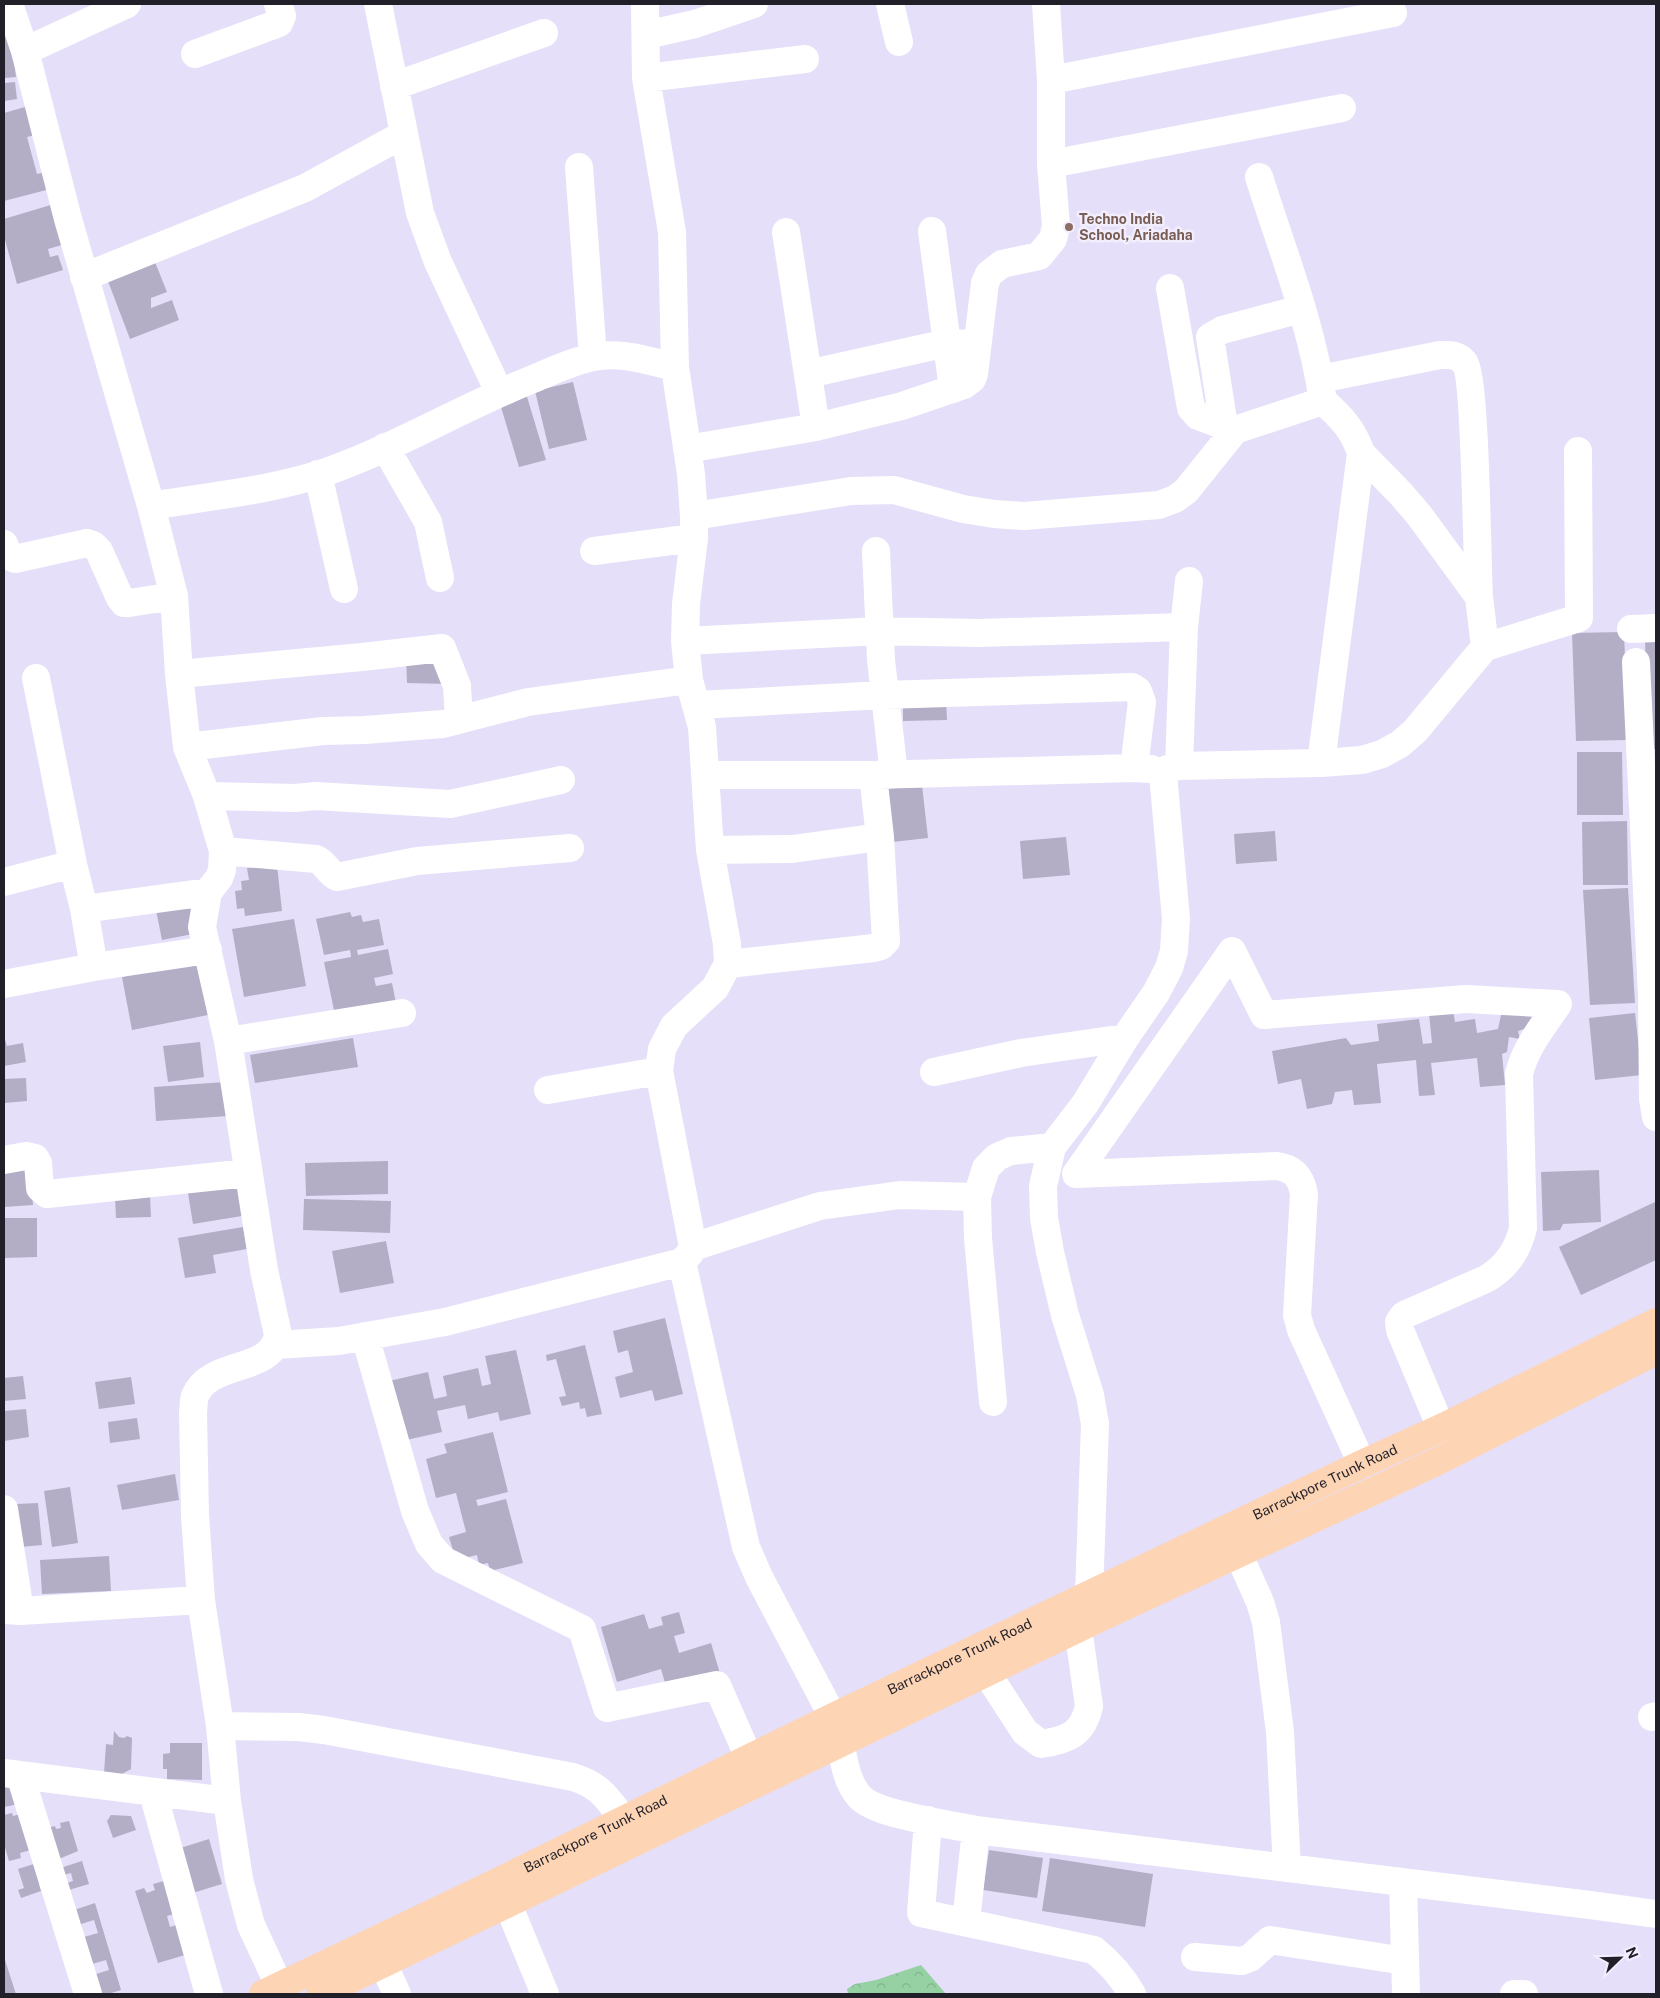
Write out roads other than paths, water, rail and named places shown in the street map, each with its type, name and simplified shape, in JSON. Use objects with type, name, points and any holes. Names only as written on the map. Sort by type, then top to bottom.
[{"type":"main road","name":"Barrackpore Trunk Road","points":[[320,1994],[507,1902],[756,1785],[836,1729],[1089,1595],[1441,1428],[1656,1322]]},
{"type":"main road","name":"Barrackpore Trunk Road","points":[[275,1992],[748,1758],[836,1729],[986,1672],[1436,1462],[1656,1351]]},
{"type":"street","points":[[9,4],[25,51],[84,277],[151,506],[174,596],[179,674],[187,747],[207,796],[223,851],[222,870],[219,878],[208,892],[202,927],[228,1041],[264,1270],[278,1335],[276,1345],[264,1357],[218,1373],[205,1382],[195,1396],[193,1412],[195,1515],[201,1600],[220,1726],[239,1879],[251,1925],[275,1992]]},
{"type":"street","points":[[25,51],[127,4]]},
{"type":"street","points":[[196,54],[280,23],[282,16],[278,4]]},
{"type":"street","points":[[378,4],[420,213],[438,262],[499,392]]},
{"type":"street","points":[[645,4],[646,78],[672,232],[675,367],[687,450],[694,527],[686,604],[685,641],[693,693],[702,727],[710,850],[727,944],[728,964],[715,988],[674,1026],[662,1048],[659,1071],[688,1255],[746,1547],[759,1577],[836,1729],[848,1776],[859,1796],[868,1804],[882,1811],[976,1830],[1656,1914]]},
{"type":"street","points":[[646,35],[695,24],[754,4]]},
{"type":"street","points":[[890,4],[899,42]]},
{"type":"street","points":[[687,450],[816,427],[902,406],[964,385],[972,379],[984,283],[989,274],[1002,264],[1039,256],[1046,250],[1053,239],[1056,226],[1051,164],[1051,80],[1046,4]]},
{"type":"street","points":[[1051,80],[1393,13]]},
{"type":"street","points":[[394,86],[544,33]]},
{"type":"street","points":[[646,78],[804,60]]},
{"type":"street","points":[[1051,164],[1342,108]]},
{"type":"street","points":[[84,277],[305,188],[404,134]]},
{"type":"street","points":[[579,167],[593,357]]},
{"type":"street","points":[[1259,177],[1301,309],[1321,390],[1356,437],[1361,453],[1321,763]]},
{"type":"street","points":[[932,231],[953,389]]},
{"type":"street","points":[[786,232],[816,427]]},
{"type":"street","points":[[1170,288],[1191,408],[1194,414],[1229,428]]},
{"type":"street","points":[[1229,428],[1210,337],[1222,330],[1301,309]]},
{"type":"street","points":[[808,374],[947,343],[977,344]]},
{"type":"street","points":[[594,551],[851,491],[894,490],[964,509],[1024,516],[1159,505],[1175,499],[1186,491],[1229,428],[1321,390],[1440,356],[1453,355],[1465,363],[1469,373],[1473,432],[1478,597],[1485,647]]},
{"type":"street","points":[[151,506],[240,492],[318,474],[385,447],[499,392],[593,357],[626,356],[675,367]]},
{"type":"street","points":[[385,447],[428,522],[440,578]]},
{"type":"street","points":[[705,775],[884,774],[1172,768],[1321,763],[1362,760],[1382,754],[1400,744],[1415,731],[1485,647],[1579,618],[1578,450]]},
{"type":"street","points":[[1361,453],[1419,515],[1478,597]]},
{"type":"street","points":[[318,474],[344,588]]},
{"type":"street","points":[[4,544],[9,556],[15,558],[87,543],[93,545],[99,551],[120,598],[124,602],[129,603],[174,596]]},
{"type":"street","points":[[728,964],[874,948],[881,946],[886,941],[880,837],[884,774],[884,695],[876,551]]},
{"type":"street","points":[[1089,1595],[1094,1424],[1090,1396],[1065,1315],[1050,1252],[1044,1218],[1043,1186],[1052,1147],[1085,1104],[1125,1038],[1156,993],[1169,968],[1174,951],[1176,919],[1163,777],[1172,768],[1189,581]]},
{"type":"street","points":[[685,641],[879,631],[980,633],[1184,627]]},
{"type":"street","points":[[179,674],[362,658],[442,648],[457,686],[459,720]]},
{"type":"street","points":[[1636,662],[1651,986],[1653,1099],[1656,1117]]},
{"type":"street","points":[[36,678],[73,864],[84,909],[94,967]]},
{"type":"street","points":[[187,747],[324,731],[443,724],[528,702],[693,693],[884,695],[1132,687],[1138,691],[1142,702],[1134,768]]},
{"type":"street","points":[[207,796],[295,798],[316,796],[434,805],[450,804],[561,780]]},
{"type":"street","points":[[710,850],[792,849],[880,837]]},
{"type":"street","points":[[223,851],[316,859],[324,864],[332,875],[337,877],[417,861],[570,848]]},
{"type":"street","points":[[4,882],[73,864]]},
{"type":"street","points":[[84,909],[208,892]]},
{"type":"street","points":[[4,984],[94,967],[208,950]]},
{"type":"street","points":[[1362,1464],[1301,1330],[1297,1315],[1304,1194],[1302,1183],[1294,1171],[1276,1166],[1076,1174],[1232,951],[1264,1015],[1466,999],[1558,1004],[1530,1048],[1522,1063],[1519,1074],[1524,1228],[1517,1247],[1496,1273],[1486,1280],[1404,1315],[1399,1322],[1400,1330],[1441,1428]]},
{"type":"street","points":[[228,1041],[402,1013]]},
{"type":"street","points":[[934,1072],[1021,1053],[1125,1038]]},
{"type":"street","points":[[548,1090],[659,1071]]},
{"type":"street","points":[[993,1402],[976,1197],[986,1168],[997,1157],[1011,1151],[1052,1147]]},
{"type":"street","points":[[4,1160],[26,1156],[35,1158],[38,1163],[40,1188],[47,1194],[248,1173]]},
{"type":"street","points":[[276,1345],[339,1341],[445,1322],[688,1255],[820,1206],[900,1195],[976,1197]]},
{"type":"street","points":[[365,1336],[415,1511],[429,1544],[443,1560],[582,1630],[607,1708],[716,1685],[748,1758]]},
{"type":"street","points":[[4,1509],[12,1611],[201,1600]]},
{"type":"street","points":[[1238,1553],[1260,1602],[1266,1622],[1280,1732],[1288,1868]]},
{"type":"street","points":[[986,1672],[1025,1732],[1041,1744],[1060,1741],[1077,1732],[1086,1718],[1089,1706],[1078,1628]]},
{"type":"street","points":[[220,1726],[299,1727],[324,1730],[573,1777],[591,1783],[602,1792],[624,1820]]},
{"type":"street","points":[[88,1994],[12,1774],[228,1801]]},
{"type":"street","points":[[153,1793],[209,1994]]},
{"type":"street","points":[[928,1820],[921,1913],[1094,1950],[1111,1964],[1132,1994]]},
{"type":"street","points":[[966,1922],[976,1830]]},
{"type":"street","points":[[1403,1882],[1406,1994]]},
{"type":"street","points":[[507,1902],[546,1994]]},
{"type":"street","points":[[1195,1957],[1242,1961],[1250,1958],[1270,1940],[1405,1961]]},
{"type":"street","points":[[383,1963],[396,1994]]},
{"type":"street","points":[[1514,1994],[1524,1994]]},
{"type":"place","name":"Techno India School, Ariadaha","points":[[1069,227]]}]
